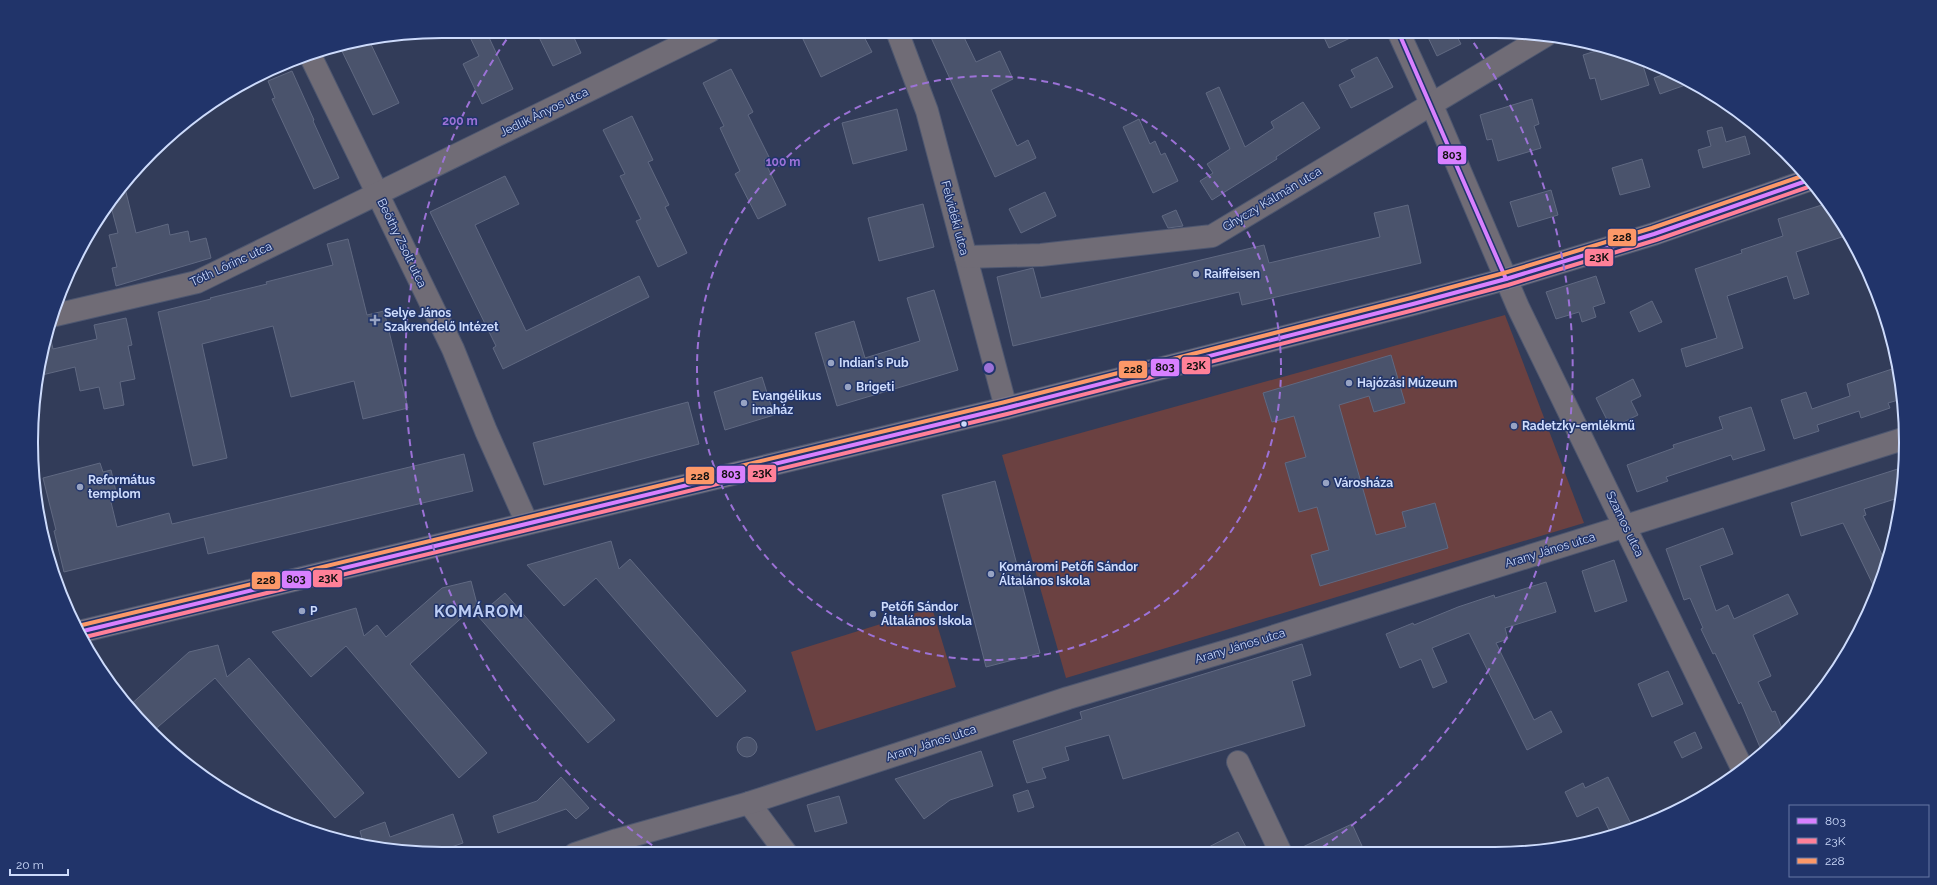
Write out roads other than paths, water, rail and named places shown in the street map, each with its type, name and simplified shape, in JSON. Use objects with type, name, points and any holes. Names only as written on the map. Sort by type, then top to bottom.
[{"type":"main road","points":[[85,631],[1006,408],[1506,279],[1654,234],[1804,182]]},
{"type":"street","name":"Jedlik Ányos utca","points":[[378,193],[696,38]]},
{"type":"street","name":"Felvidéki utca","points":[[899,38],[927,111],[1006,408]]},
{"type":"street","name":"Szamos utca","points":[[1401,38],[1431,103],[1521,314],[1626,526],[1740,764]]},
{"type":"street","name":"Ghyczy Kálmán utca","points":[[966,257],[1041,255],[1212,236],[1431,103],[1538,40]]},
{"type":"street","name":"Beöthy Zsolt utca","points":[[313,59],[453,350],[486,431],[527,523]]},
{"type":"street","name":"Tóth Lőrinc utca","points":[[58,314],[197,282],[378,193]]},
{"type":"street","name":"Arany János utca","points":[[596,847],[749,803],[1068,698],[1240,647],[1899,440]]},
{"type":"street","points":[[1238,762],[1278,847]]},
{"type":"street","points":[[749,803],[782,847]]},
{"type":"place","name":"Raiffeisen","points":[[1196,274]]},
{"type":"place","name":"Selye János Szakrendelő Intézet","points":[[375,320]]},
{"type":"place","name":"Indian's Pub","points":[[831,363]]},
{"type":"place","name":"Hajózási Múzeum","points":[[1349,383]]},
{"type":"place","name":"Brigeti","points":[[848,387]]},
{"type":"place","name":"Evangélikus imaház","points":[[744,403]]},
{"type":"place","name":"Radetzky-emlékmű","points":[[1514,426]]},
{"type":"place","name":"Városháza","points":[[1326,483]]},
{"type":"place","name":"Református templom","points":[[80,487]]},
{"type":"place","name":"Komáromi Petőfi Sándor Általános Iskola","points":[[991,574]]},
{"type":"place","name":"P","points":[[302,611]]},
{"type":"place","name":"Petőfi Sándor Általános Iskola","points":[[873,614]]},
{"type":"district","name":"KOMÁROM","points":[[479,611]]}]
